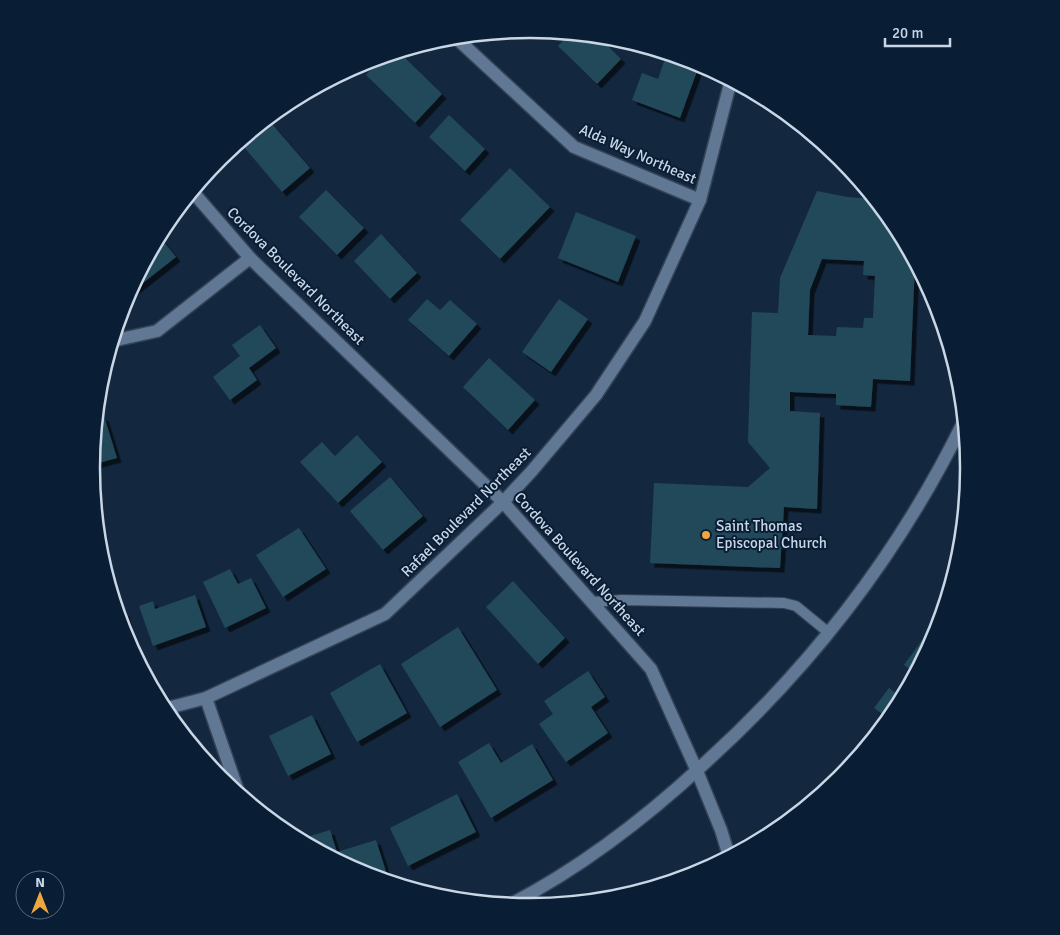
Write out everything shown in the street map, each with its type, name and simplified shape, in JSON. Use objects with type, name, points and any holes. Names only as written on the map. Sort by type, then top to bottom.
[{"type":"street","name":"Alda Way Northeast","points":[[462,43],[574,147],[700,200]]},
{"type":"street","name":"Rafael Boulevard Northeast","points":[[173,707],[206,698],[385,614],[503,502],[531,472],[596,395],[645,321],[700,200],[729,87]]},
{"type":"street","name":"Cordova Boulevard Northeast","points":[[197,197],[250,258],[503,502],[652,668],[698,771],[727,849]]},
{"type":"street","points":[[120,339],[157,331],[250,258]]},
{"type":"street","points":[[521,898],[581,861],[664,801],[698,771],[776,695],[829,633],[866,586],[896,543],[924,498],[958,432]]},
{"type":"street","points":[[206,698],[234,780]]},
{"type":"lane","points":[[592,602],[622,600],[784,603],[796,606],[829,633]]},
{"type":"building","points":[[565,39],[607,45],[621,59],[597,84],[558,46]]},
{"type":"building","points":[[404,57],[442,94],[415,123],[366,75],[374,67]]},
{"type":"building","points":[[665,59],[697,71],[680,118],[632,100],[642,73],[658,79]]},
{"type":"building","points":[[449,115],[485,149],[465,171],[429,137]]},
{"type":"building","points":[[272,124],[310,168],[282,192],[244,147]]},
{"type":"building","points":[[510,168],[550,207],[500,259],[460,220]]},
{"type":"building","points":[[326,190],[364,228],[337,255],[299,217]]},
{"type":"building","points":[[817,191],[865,198],[888,229],[914,274],[910,381],[873,379],[871,407],[836,405],[836,394],[790,392],[790,411],[820,413],[817,509],[784,507],[780,568],[650,563],[654,483],[748,487],[770,468],[748,442],[752,312],[778,313],[780,278]],"holes":[[[822,259],[864,261],[863,275],[875,276],[873,318],[864,318],[863,328],[837,327],[836,336],[808,335],[810,290]]]},
{"type":"building","points":[[576,212],[636,236],[618,282],[558,258]]},
{"type":"building","points":[[381,234],[417,273],[390,299],[354,261]]},
{"type":"building","points":[[164,242],[176,257],[141,285]]},
{"type":"building","points":[[427,299],[440,310],[450,300],[477,324],[449,356],[408,320]]},
{"type":"building","points":[[559,299],[588,319],[551,372],[522,352]]},
{"type":"building","points":[[260,325],[276,348],[249,368],[257,380],[230,400],[213,377],[240,356],[232,345]]},
{"type":"building","points":[[489,358],[535,400],[508,430],[463,387]]},
{"type":"building","points":[[103,416],[117,458],[100,463],[101,439]]},
{"type":"building","points":[[357,435],[382,462],[338,503],[300,462],[322,442],[335,456]]},
{"type":"building","points":[[390,477],[423,516],[383,550],[350,511]]},
{"type":"building","points":[[299,528],[326,569],[283,597],[256,555]]},
{"type":"building","points":[[230,569],[238,584],[251,578],[266,608],[225,628],[203,582]]},
{"type":"building","points":[[513,581],[565,638],[538,664],[486,607]]},
{"type":"building","points":[[195,595],[206,627],[153,646],[139,606],[153,601],[155,609]]},
{"type":"building","points":[[458,627],[497,690],[440,727],[401,664]]},
{"type":"building","points":[[923,639],[924,640],[910,669],[904,665]]},
{"type":"building","points":[[380,664],[407,713],[357,742],[330,693]]},
{"type":"building","points":[[588,671],[605,697],[591,707],[608,733],[566,762],[539,724],[553,714],[544,701]]},
{"type":"building","points":[[889,688],[896,693],[882,714],[874,708]]},
{"type":"building","points":[[312,715],[331,754],[288,776],[269,736]]},
{"type":"building","points":[[489,743],[501,763],[532,744],[553,780],[491,818],[458,762]]},
{"type":"building","points":[[457,794],[476,832],[408,866],[390,828]]},
{"type":"building","points":[[330,830],[337,851],[315,840],[309,836]]},
{"type":"building","points":[[376,840],[386,873],[338,852]]},
{"type":"place","name":"Saint Thomas Episcopal Church","points":[[706,535]]}]
